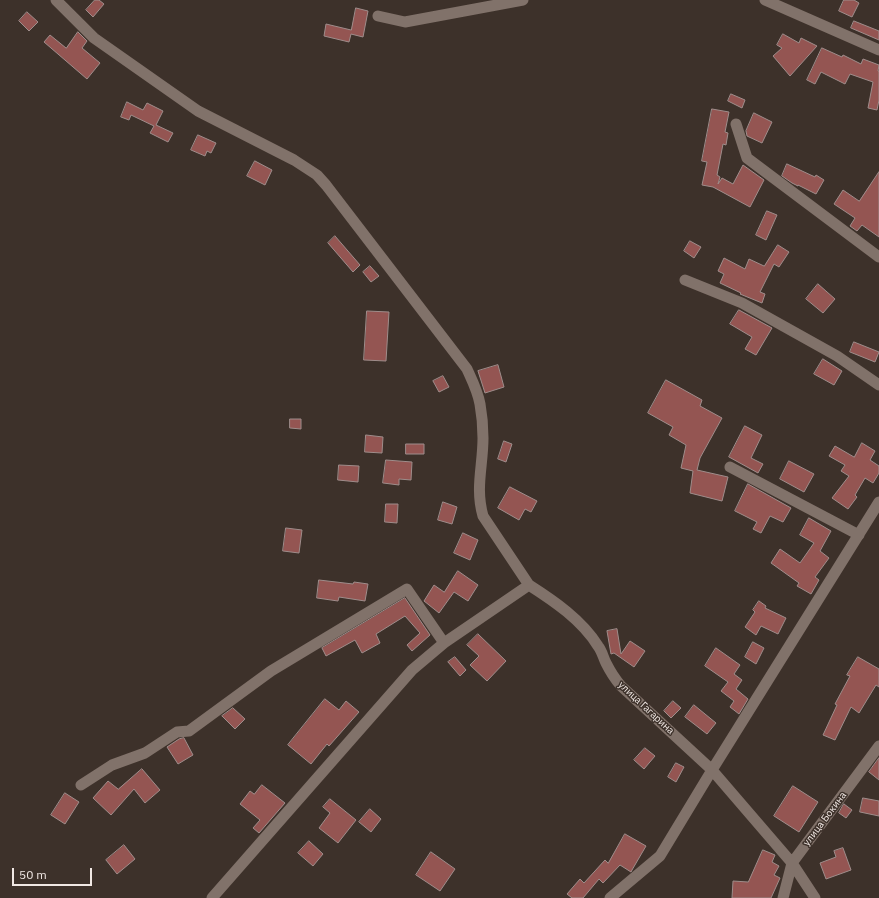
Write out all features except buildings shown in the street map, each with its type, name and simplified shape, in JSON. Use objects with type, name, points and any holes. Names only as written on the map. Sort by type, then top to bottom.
[{"type":"street","name":"улица Гагарина","points":[[56,0],[94,38],[198,111],[294,160],[317,175],[326,185],[467,369],[480,403],[483,439],[478,493],[484,516],[529,585],[541,592],[579,622],[590,634],[599,648],[612,675],[621,686],[712,770],[792,863],[815,898]]},
{"type":"street","points":[[378,16],[405,22],[523,0]]},
{"type":"street","points":[[765,0],[879,50]]},
{"type":"street","points":[[736,124],[747,158],[879,257]]},
{"type":"street","points":[[685,280],[742,303],[837,356],[879,385]]},
{"type":"street","points":[[730,467],[859,535]]},
{"type":"street","points":[[610,898],[660,856],[879,502]]},
{"type":"street","points":[[212,898],[412,670],[444,643],[529,585]]},
{"type":"street","points":[[81,785],[112,765],[145,753],[177,732],[189,731],[271,671],[407,589],[444,643]]},
{"type":"street","name":"улица Бокина","points":[[783,898],[792,863],[879,746]]}]
